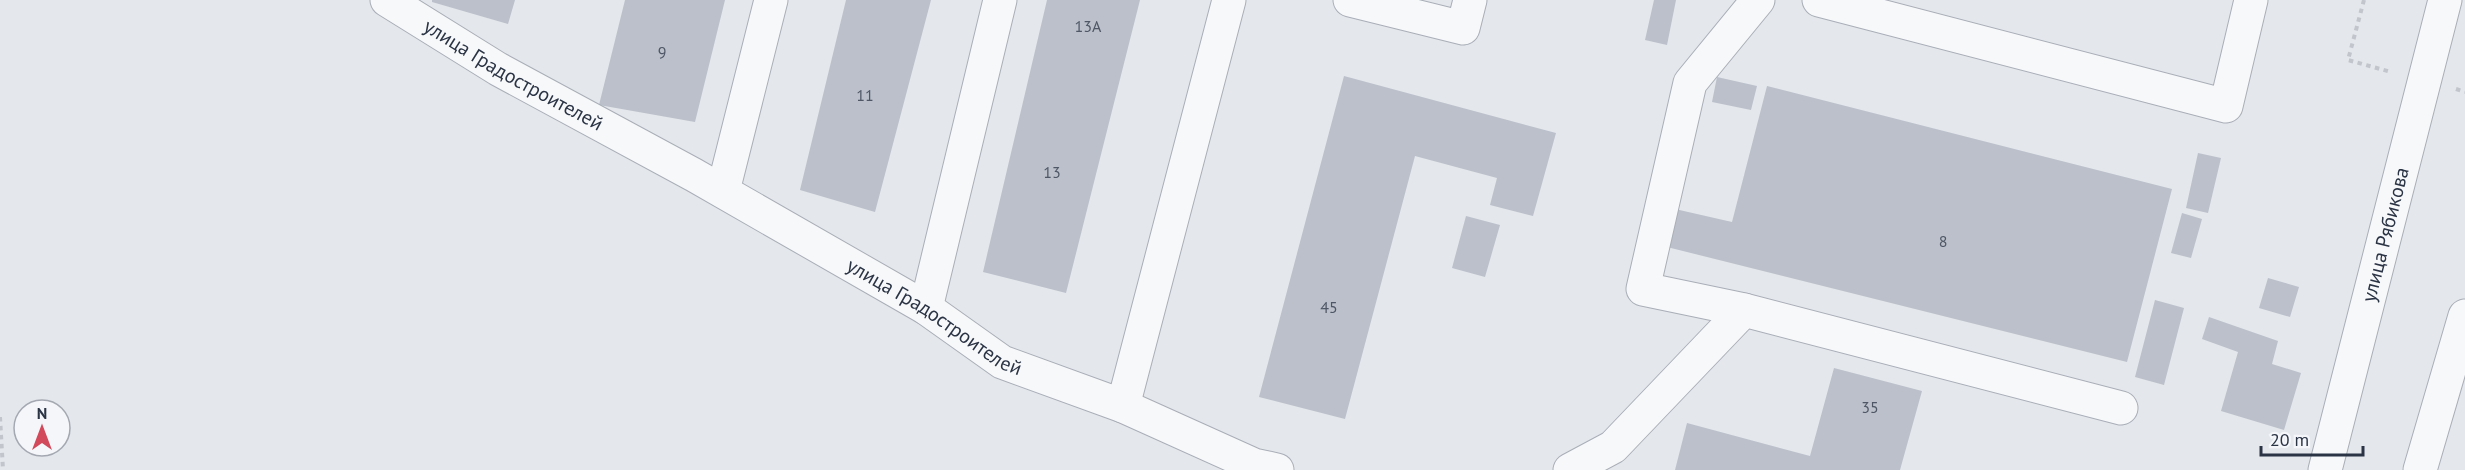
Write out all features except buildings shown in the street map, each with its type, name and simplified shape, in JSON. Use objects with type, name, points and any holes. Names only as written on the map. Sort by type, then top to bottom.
[{"type":"street","points":[[723,191],[771,0]]},
{"type":"street","points":[[926,308],[1000,0]]},
{"type":"street","points":[[1123,406],[1229,0]]},
{"type":"street","points":[[1350,0],[1463,28],[1470,0]]},
{"type":"street","points":[[1758,0],[1690,83],[1643,290],[1744,310],[2121,408]]},
{"type":"street","points":[[1819,0],[1863,6],[2226,106],[2251,0]]},
{"type":"street","name":"улица Рябикова","points":[[2325,470],[2445,0]]},
{"type":"street","name":"улица Градостроителей","points":[[388,1],[498,69],[723,191],[926,308],[1002,362],[1123,406],[1254,465],[1277,470]]},
{"type":"street","points":[[1570,470],[1613,447],[1744,310]]},
{"type":"street","points":[[2420,470],[2465,316]]},
{"type":"path","points":[[2364,0],[2348,60],[2465,92]]},
{"type":"path","points":[[0,417],[3,470]]}]
